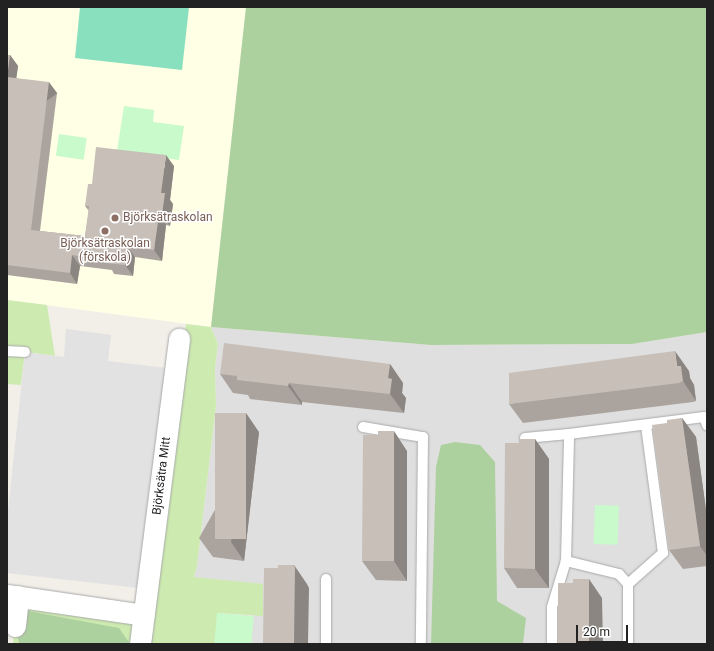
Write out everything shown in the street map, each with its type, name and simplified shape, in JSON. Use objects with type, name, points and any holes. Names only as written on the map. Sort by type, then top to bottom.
[{"type":"street","name":"Björksätra Mitt","points":[[140,644],[179,338]]},
{"type":"street","points":[[14,626],[12,595],[144,615]]},
{"type":"lane","points":[[7,351],[25,352]]},
{"type":"lane","points":[[526,438],[704,417],[707,425]]},
{"type":"lane","points":[[628,584],[663,553],[646,425]]},
{"type":"lane","points":[[363,427],[423,437],[421,644]]},
{"type":"lane","points":[[552,644],[552,607],[566,561],[569,434]]},
{"type":"lane","points":[[566,561],[619,574],[628,584],[628,644]]},
{"type":"lane","points":[[326,579],[326,644]]},
{"type":"shaded area","name":"Björksätraskolan","points":[[7,7],[246,7],[211,327],[7,300]]},
{"type":"shaded area","points":[[211,327],[431,345],[632,344],[707,332],[707,644],[215,644],[217,613],[254,616],[194,577],[197,566],[216,406],[215,368],[218,344]]},
{"type":"shaded area","points":[[66,329],[111,335],[108,361],[175,369],[147,589],[7,573],[7,520],[25,352],[64,357]]},
{"type":"green space","points":[[80,7],[189,7],[182,70],[75,58]]},
{"type":"green space","points":[[246,7],[707,7],[707,332],[632,344],[431,345],[211,327]]},
{"type":"green space","points":[[124,106],[154,110],[153,122],[184,126],[179,160],[117,151]]},
{"type":"green space","points":[[59,134],[87,138],[84,160],[56,156]]},
{"type":"green space","points":[[7,300],[47,305],[55,356],[25,352],[21,385],[7,384]]},
{"type":"green space","points":[[186,324],[211,327],[218,344],[215,368],[216,406],[197,566],[194,577],[263,584],[263,616],[218,613],[215,644],[146,644]]},
{"type":"green space","points":[[455,442],[480,445],[495,462],[497,601],[526,618],[523,644],[431,644],[436,467],[441,445]]},
{"type":"green space","points":[[595,505],[619,506],[618,545],[594,544]]},
{"type":"green space","points":[[7,595],[144,615],[130,644],[15,626],[19,644],[13,644],[14,627]]},
{"type":"green space","points":[[17,609],[119,628],[130,644],[19,644],[15,626]]},
{"type":"green space","points":[[217,613],[254,616],[251,644],[214,644]]},
{"type":"building","points":[[7,55],[10,55],[7,77]]},
{"type":"building","points":[[7,77],[49,82],[31,230],[85,236],[89,206],[85,206],[88,184],[92,184],[96,147],[166,155],[161,193],[165,193],[162,215],[159,214],[154,250],[127,246],[125,265],[106,263],[107,260],[72,255],[70,273],[7,265]]},
{"type":"building","points":[[224,343],[390,364],[388,378],[392,379],[390,394],[289,383],[288,386],[237,380],[237,376],[220,374]]},
{"type":"building","points":[[675,351],[677,366],[681,366],[683,381],[679,383],[509,404],[509,373]]},
{"type":"building","points":[[215,413],[246,413],[246,539],[215,539]]},
{"type":"building","points":[[682,418],[700,546],[669,550],[652,425],[667,423],[667,420]]},
{"type":"building","points":[[378,431],[394,431],[394,561],[362,561],[363,435],[378,435]]},
{"type":"building","points":[[519,439],[535,439],[535,569],[504,568],[505,443],[519,443]]},
{"type":"building","points":[[278,565],[294,565],[295,568],[294,644],[263,644],[264,568],[278,568]]},
{"type":"building","points":[[573,579],[589,579],[589,644],[558,644],[558,583],[573,583]]},
{"type":"place","name":"Björksätraskolan","points":[[115,218]]},
{"type":"place","name":"Björksätraskolan (förskola)","points":[[105,231]]}]
